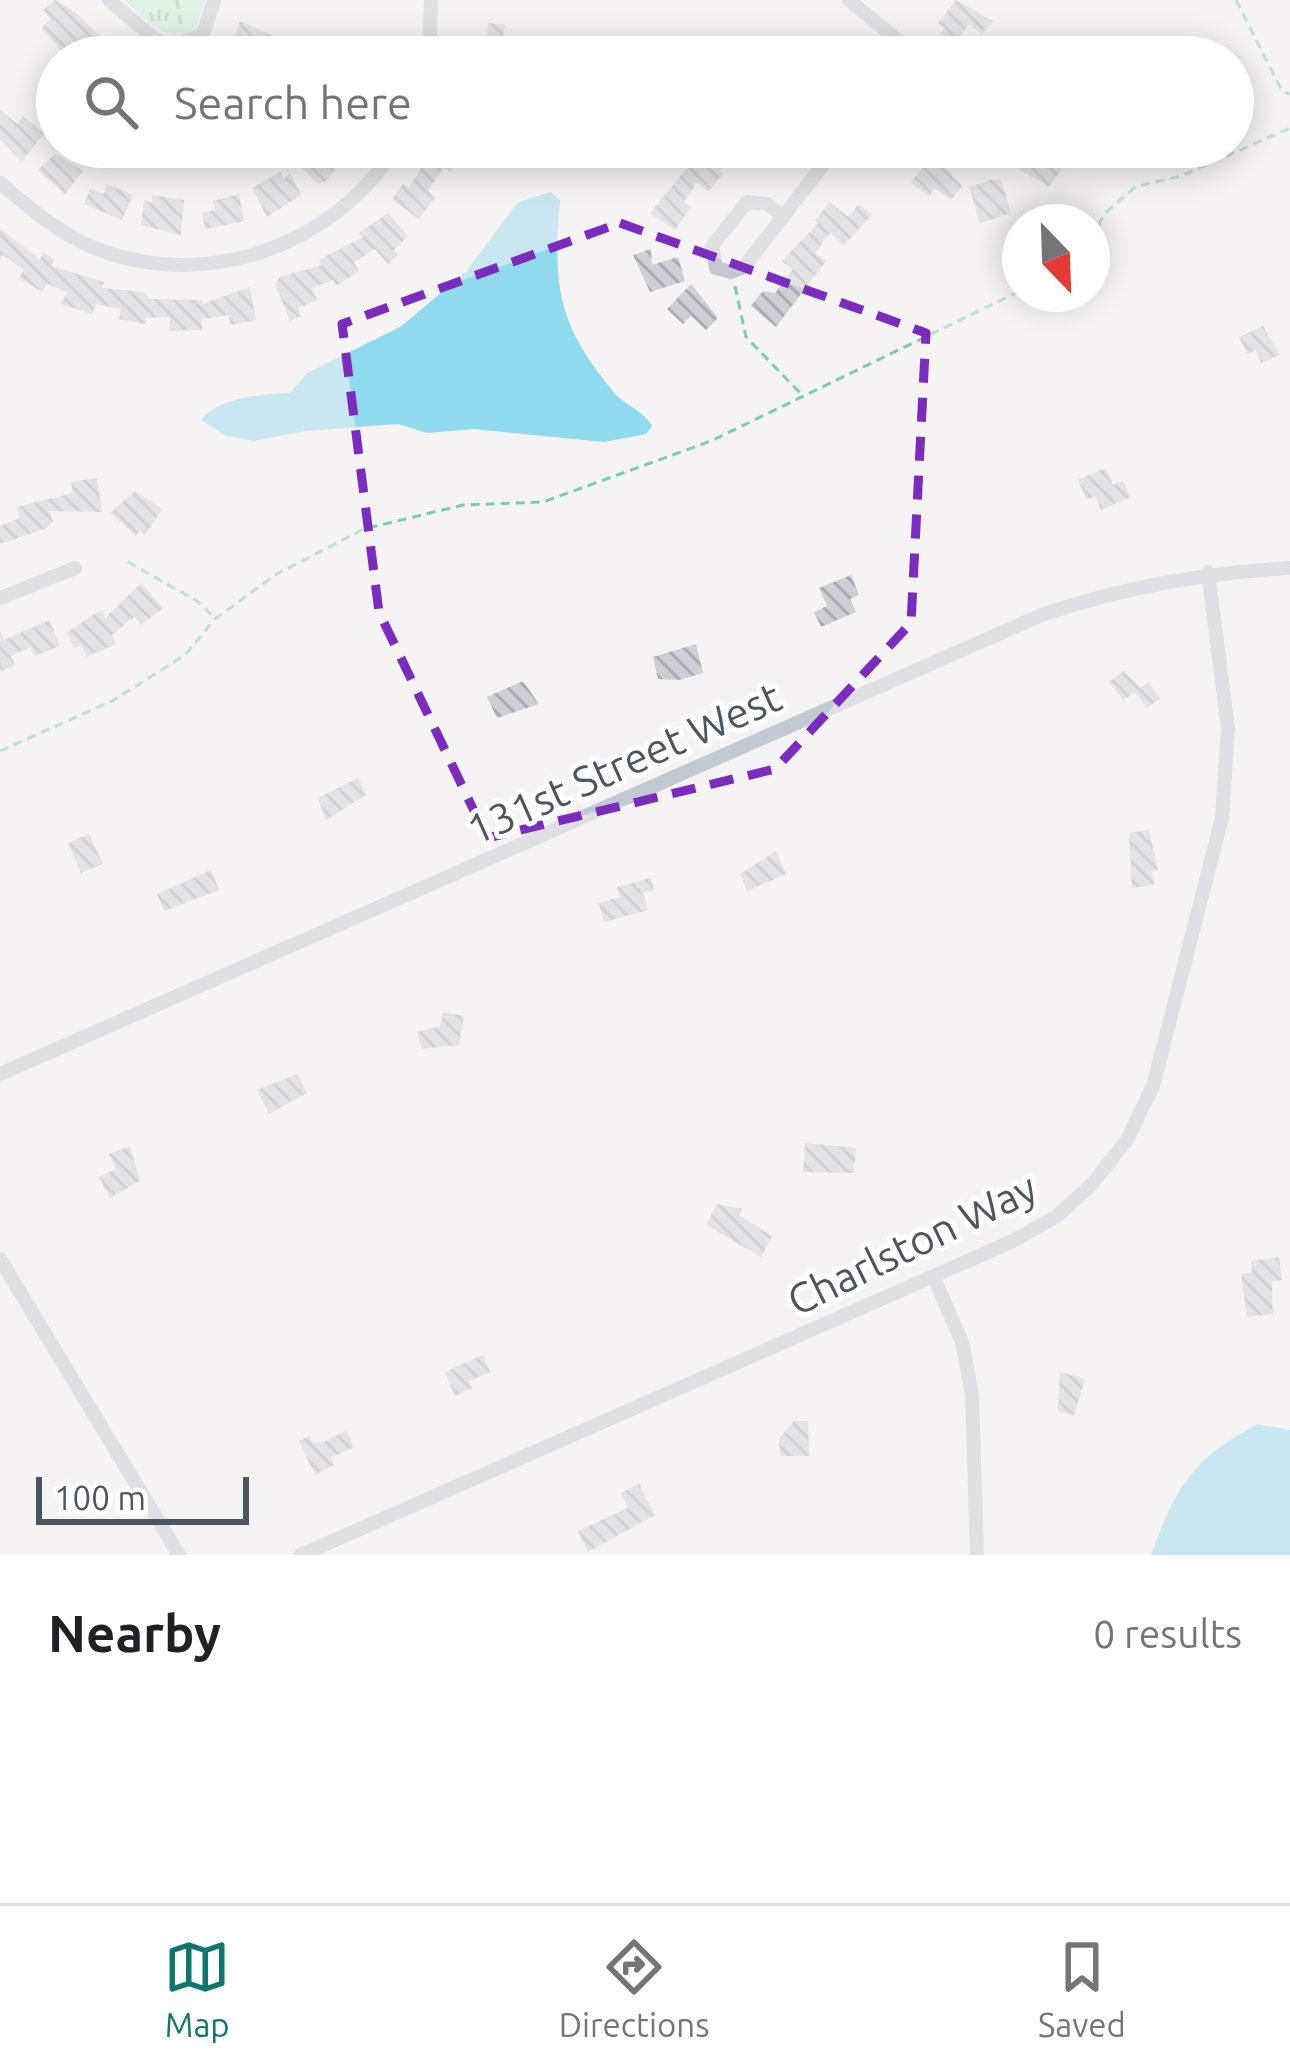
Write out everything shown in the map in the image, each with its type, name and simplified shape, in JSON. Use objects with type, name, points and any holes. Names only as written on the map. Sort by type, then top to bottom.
[{"type":"street","points":[[109,0],[155,36]]},
{"type":"street","points":[[197,36],[208,27],[214,0]]},
{"type":"street","points":[[430,36],[431,0]]},
{"type":"street","points":[[849,0],[890,36]]},
{"type":"street","points":[[0,183],[49,223],[93,247],[160,263],[200,264],[255,255],[306,234],[366,188],[381,168]]},
{"type":"street","points":[[783,216],[753,201],[740,208],[710,254],[716,268],[731,272],[744,267],[821,168]]},
{"type":"street","points":[[0,598],[75,568]]},
{"type":"street","name":"131st Street West","points":[[0,1074],[1044,614],[1122,588],[1208,572],[1290,568]]},
{"type":"street","name":"Charlston Way","points":[[301,1555],[934,1278],[1057,1216],[1092,1184],[1127,1140],[1154,1086],[1222,818],[1228,729],[1208,572]]},
{"type":"street","points":[[0,1259],[179,1555]]},
{"type":"street","points":[[934,1278],[962,1342],[972,1394],[977,1555]]},
{"type":"path","points":[[177,0],[186,36]]},
{"type":"path","points":[[1236,0],[1282,91],[1290,94]]},
{"type":"path","points":[[1254,144],[1290,128]]},
{"type":"path","points":[[1110,210],[1135,187],[1199,168]]},
{"type":"path","points":[[731,272],[746,337],[803,396]]},
{"type":"path","points":[[0,751],[112,701],[185,656],[215,619],[274,575],[364,529],[463,505],[543,502],[711,441],[1002,300]]},
{"type":"path","points":[[128,562],[196,601],[215,619]]},
{"type":"highlighted area","points":[[620,223],[926,333],[911,623],[775,769],[487,838],[379,612],[342,324]]},
{"type":"green space","points":[[124,0],[205,0],[196,27],[176,35],[157,29]]},
{"type":"water","points":[[551,192],[560,200],[557,257],[570,323],[612,390],[652,426],[646,434],[604,442],[473,429],[427,433],[398,424],[306,431],[253,441],[226,436],[201,420],[230,402],[290,393],[307,373],[400,327],[466,272],[518,202]]},
{"type":"water","points":[[1258,1424],[1290,1430],[1290,1555],[1151,1555],[1189,1477],[1217,1450]]},
{"type":"building","points":[[55,0],[100,36],[48,36],[41,28],[51,19],[43,10]]},
{"type":"building","points":[[956,0],[993,21],[982,34],[969,24],[960,36],[944,36],[940,33],[945,28],[938,23]]},
{"type":"building","points":[[240,21],[271,35],[270,36],[235,36]]},
{"type":"building","points":[[488,23],[505,25],[503,36],[487,36]]},
{"type":"building","points":[[0,110],[17,124],[23,116],[36,127],[36,144],[21,162],[0,139]]},
{"type":"building","points":[[78,168],[83,171],[65,194],[38,170]]},
{"type":"building","points":[[303,168],[336,168],[326,181],[318,184]]},
{"type":"building","points":[[421,168],[443,168],[428,191],[435,197],[419,219],[392,199],[403,184],[409,188]]},
{"type":"building","points":[[687,168],[722,168],[723,174],[708,192],[697,182],[684,202],[691,207],[675,230],[650,213]]},
{"type":"building","points":[[922,168],[945,168],[962,186],[951,200],[935,188],[929,196],[911,183]]},
{"type":"building","points":[[1017,168],[1062,168],[1049,187]]},
{"type":"building","points":[[280,172],[284,179],[290,173],[301,195],[267,217],[252,188]]},
{"type":"building","points":[[1001,180],[1008,204],[1002,204],[1002,216],[980,223],[969,187]]},
{"type":"building","points":[[106,184],[133,195],[122,220],[84,204],[90,189],[104,194]]},
{"type":"building","points":[[239,194],[244,221],[205,229],[202,213],[215,210],[213,201]]},
{"type":"building","points":[[152,195],[184,200],[181,235],[141,225],[144,200],[152,203]]},
{"type":"building","points":[[830,202],[848,217],[859,204],[872,215],[844,245],[830,233],[815,253],[826,261],[776,327],[751,306],[763,291],[775,293],[793,269],[782,261],[818,223],[815,220]]},
{"type":"building","points":[[388,213],[408,236],[393,251],[398,255],[388,264],[375,249],[354,262],[359,271],[336,286],[333,280],[312,288],[317,300],[298,308],[301,316],[290,321],[275,284],[280,277],[322,265],[319,260],[363,237],[359,233]]},
{"type":"building","points":[[0,229],[40,259],[43,253],[55,260],[51,266],[104,282],[102,288],[143,292],[150,299],[202,300],[202,304],[250,287],[256,320],[230,325],[229,315],[202,319],[202,330],[169,331],[170,317],[146,318],[145,324],[119,319],[121,309],[96,304],[92,314],[61,304],[67,292],[47,284],[42,292],[19,278],[24,270],[3,255],[0,259]]},
{"type":"building","points":[[651,249],[652,265],[678,257],[685,281],[650,292],[633,255]]},
{"type":"building","points":[[691,284],[718,318],[706,330],[691,316],[683,324],[667,309]]},
{"type":"building","points":[[1263,326],[1280,355],[1261,363],[1256,350],[1247,354],[1239,337]]},
{"type":"building","points":[[1105,468],[1113,485],[1123,481],[1130,497],[1101,510],[1095,496],[1087,500],[1078,480]]},
{"type":"building","points":[[97,478],[102,512],[49,511],[53,521],[47,528],[0,544],[0,526],[20,518],[16,507],[73,493],[71,482]]},
{"type":"building","points":[[135,491],[162,509],[145,535],[139,531],[136,536],[110,513]]},
{"type":"building","points":[[851,575],[859,595],[850,599],[856,612],[821,627],[814,612],[827,606],[819,588]]},
{"type":"building","points":[[141,583],[163,608],[141,625],[134,617],[112,635],[116,644],[86,657],[82,645],[74,648],[67,632],[96,613],[102,611],[105,618]]},
{"type":"building","points":[[49,620],[60,646],[35,656],[30,647],[11,656],[15,665],[0,672],[0,631],[4,640]]},
{"type":"building","points":[[696,644],[703,673],[679,680],[658,679],[653,657]]},
{"type":"building","points":[[1124,671],[1140,688],[1136,691],[1149,682],[1160,699],[1147,708],[1135,692],[1123,700],[1109,682]]},
{"type":"building","points":[[523,681],[539,704],[497,718],[487,697]]},
{"type":"building","points":[[358,778],[366,795],[326,820],[318,798]]},
{"type":"building","points":[[1149,830],[1158,870],[1152,871],[1154,885],[1132,888],[1129,833]]},
{"type":"building","points":[[89,834],[103,864],[81,873],[68,843]]},
{"type":"building","points":[[776,851],[786,874],[747,891],[740,874]]},
{"type":"building","points":[[211,870],[219,890],[164,911],[157,894]]},
{"type":"building","points":[[651,878],[654,890],[643,893],[648,910],[604,922],[599,903],[620,897],[617,887]]},
{"type":"building","points":[[443,1012],[464,1016],[459,1045],[422,1049],[417,1032],[440,1026]]},
{"type":"building","points":[[298,1074],[307,1093],[269,1114],[257,1090]]},
{"type":"building","points":[[805,1143],[856,1148],[854,1173],[803,1172]]},
{"type":"building","points":[[130,1146],[140,1181],[110,1198],[99,1177],[116,1169],[109,1154]]},
{"type":"building","points":[[717,1204],[742,1209],[739,1215],[772,1236],[761,1257],[706,1225]]},
{"type":"building","points":[[1279,1257],[1282,1280],[1272,1281],[1273,1314],[1247,1317],[1241,1274],[1252,1273],[1251,1261]]},
{"type":"building","points":[[483,1355],[490,1372],[469,1381],[472,1388],[455,1396],[445,1372]]},
{"type":"building","points":[[1060,1372],[1085,1379],[1074,1415],[1058,1411]]},
{"type":"building","points":[[794,1421],[808,1421],[809,1456],[780,1456],[779,1439]]},
{"type":"building","points":[[346,1431],[354,1447],[331,1458],[334,1465],[315,1475],[299,1441],[310,1436],[313,1443],[323,1442]]},
{"type":"building","points":[[639,1484],[655,1515],[588,1552],[578,1531],[628,1508],[621,1493]]}]
